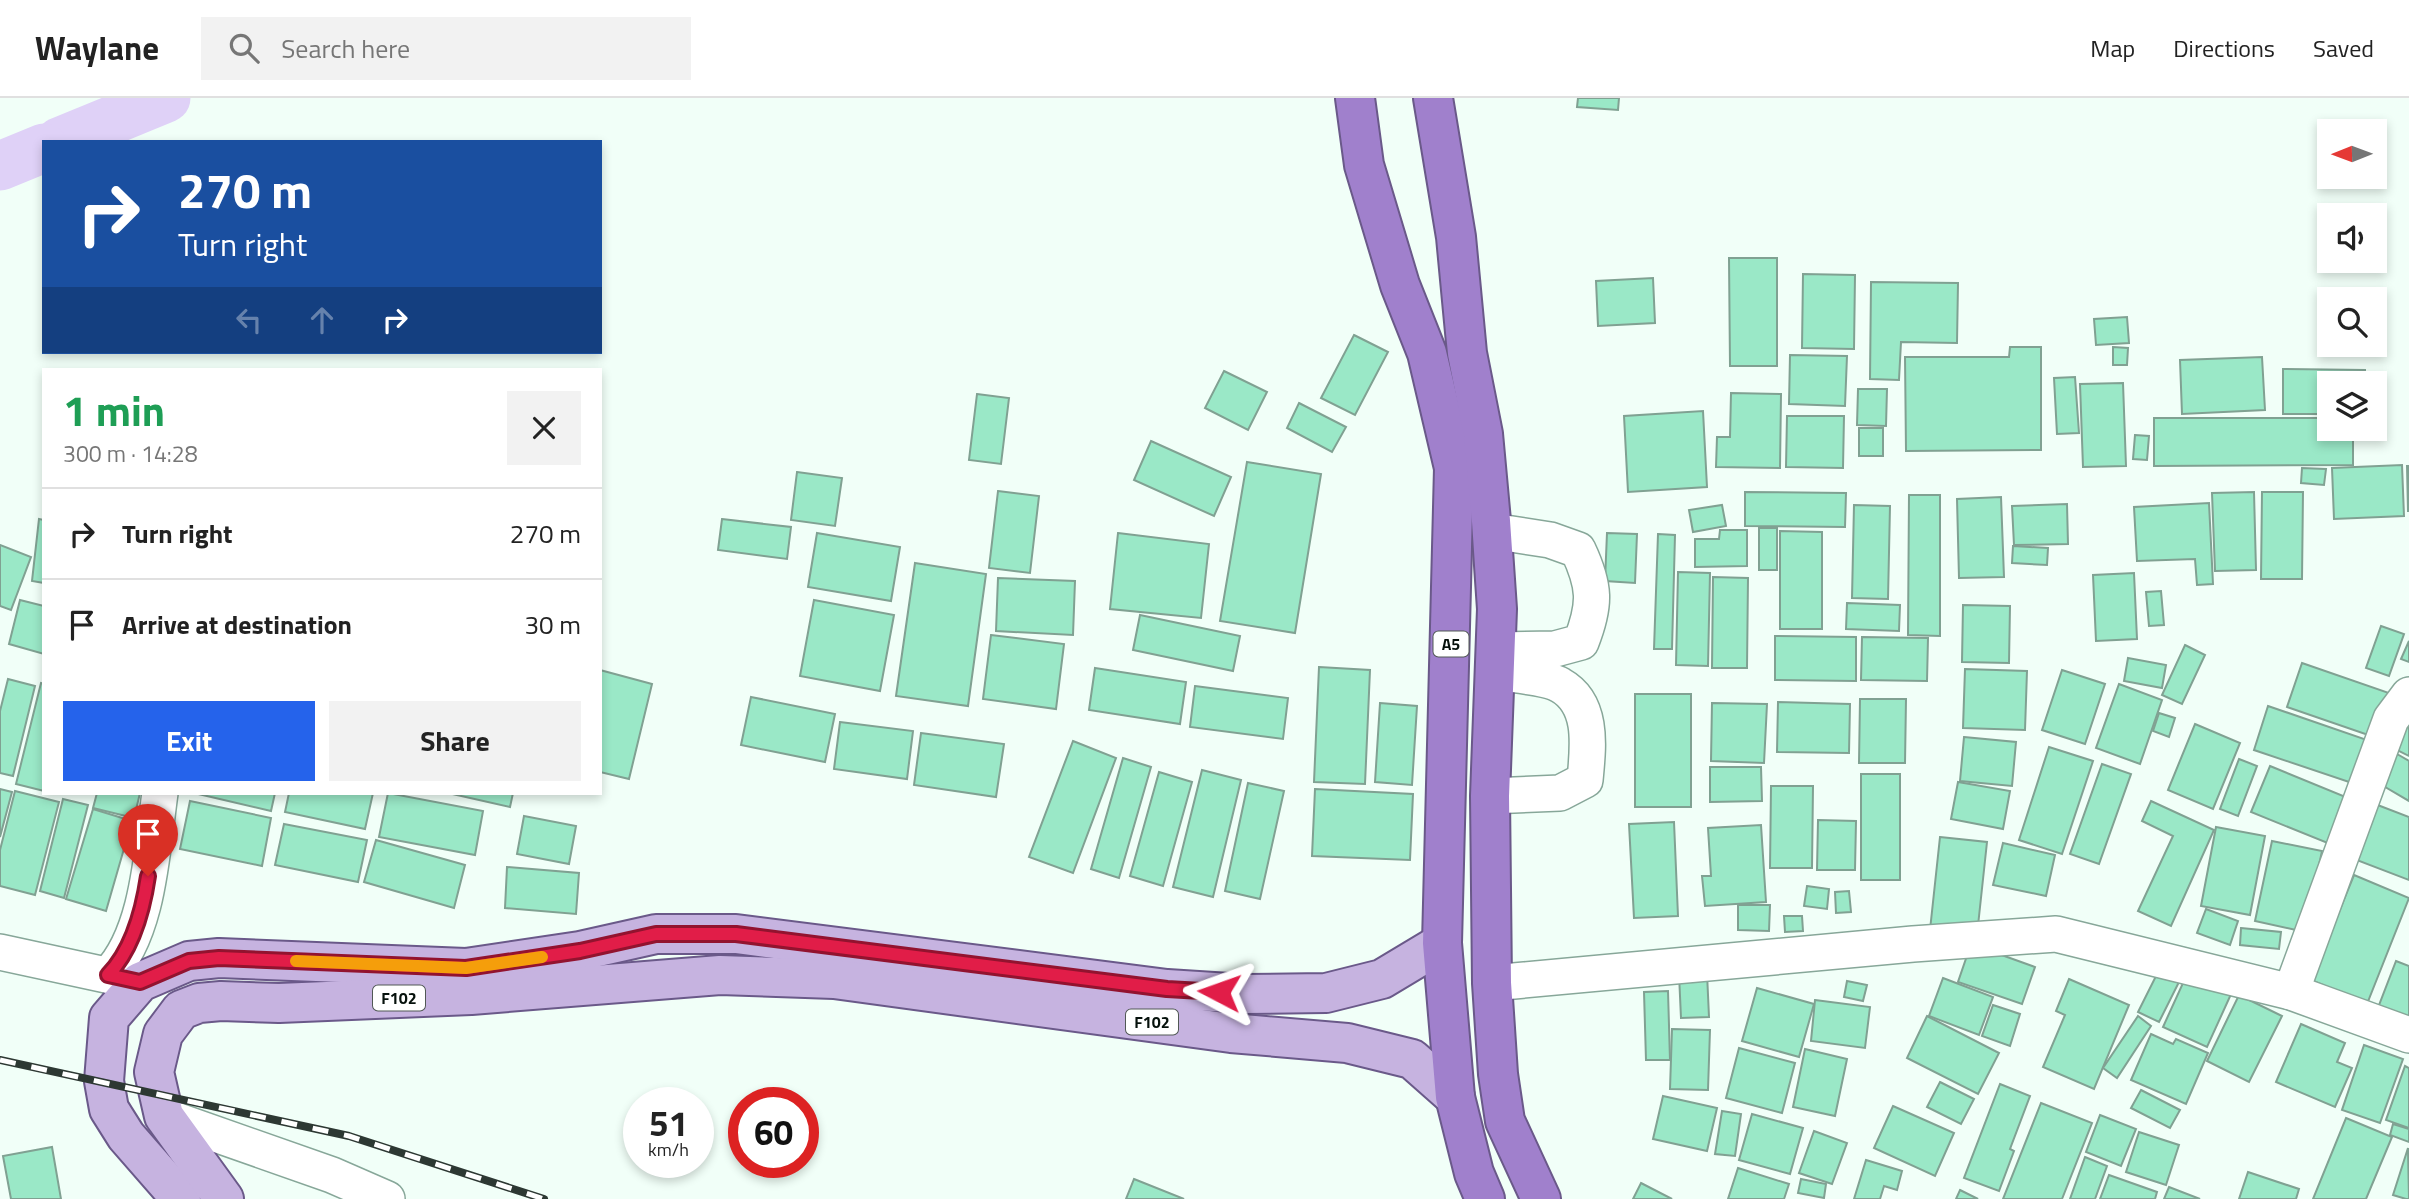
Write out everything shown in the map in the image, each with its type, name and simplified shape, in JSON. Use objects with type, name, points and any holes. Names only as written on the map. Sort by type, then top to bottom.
[{"type":"highway","name":"A5","points":[[1355,98],[1364,165],[1401,285],[1427,353],[1454,468],[1442,943],[1455,1097],[1474,1173],[1485,1199]]},
{"type":"highway","points":[[1433,98],[1456,237],[1467,352],[1483,435],[1492,531],[1497,609],[1490,796],[1492,984],[1497,1074],[1505,1121],[1541,1199]]},
{"type":"main road","name":"F102","points":[[165,1193],[109,1109],[104,1081],[109,1018],[124,978],[189,961],[219,958],[466,968],[580,951],[656,934],[736,934],[1167,989],[1245,994],[1326,993],[1382,979],[1442,943]]},
{"type":"main road","name":"F102","points":[[224,1199],[164,1116],[154,1072],[163,1034],[181,1010],[199,1003],[279,1003],[471,995],[720,975],[834,979],[1231,1033],[1347,1043],[1412,1059],[1455,1097]]},
{"type":"street","points":[[1492,531],[1550,540],[1577,550],[1592,579],[1590,619],[1581,642],[1495,661]]},
{"type":"street","points":[[1490,796],[1560,793],[1585,780],[1588,742],[1582,706],[1559,684],[1495,661]]},
{"type":"street","points":[[2291,992],[2391,719],[2409,695]]},
{"type":"street","points":[[0,952],[124,978],[120,963],[144,904],[160,795]]},
{"type":"street","points":[[1492,984],[1913,944],[2056,934],[2291,992],[2409,1035]]},
{"type":"street","points":[[164,1116],[332,1175],[387,1199]]},
{"type":"building","points":[[1578,98],[1619,98],[1618,110],[1577,107]]},
{"type":"building","points":[[1729,258],[1777,258],[1777,366],[1730,366]]},
{"type":"building","points":[[1803,274],[1855,275],[1854,349],[1802,348]]},
{"type":"building","points":[[1653,278],[1655,323],[1598,326],[1596,281]]},
{"type":"building","points":[[1871,282],[1958,283],[1957,343],[1901,342],[1899,380],[1870,379]]},
{"type":"building","points":[[2127,317],[2129,343],[2096,345],[2094,319]]},
{"type":"building","points":[[1354,335],[1388,352],[1355,415],[1321,398]]},
{"type":"building","points":[[2010,347],[2041,347],[2041,450],[1906,451],[1905,357],[2009,357]]},
{"type":"building","points":[[2113,347],[2128,348],[2127,365],[2113,365]]},
{"type":"building","points":[[1790,355],[1847,356],[1845,406],[1789,404]]},
{"type":"building","points":[[2262,357],[2265,410],[2182,414],[2180,360]]},
{"type":"building","points":[[2283,369],[2365,370],[2317,371],[2317,414],[2283,414]]},
{"type":"building","points":[[1224,371],[1267,392],[1248,430],[1205,408]]},
{"type":"building","points":[[2075,377],[2079,433],[2057,434],[2054,378]]},
{"type":"building","points":[[2123,383],[2126,466],[2083,467],[2080,384]]},
{"type":"building","points":[[1858,389],[1887,389],[1886,426],[1857,425]]},
{"type":"building","points":[[1731,393],[1781,394],[1780,468],[1716,467],[1717,437],[1730,437]]},
{"type":"building","points":[[977,394],[1009,398],[1001,464],[969,460]]},
{"type":"building","points":[[1299,403],[1346,427],[1332,452],[1287,428]]},
{"type":"building","points":[[1703,411],[1707,487],[1628,492],[1624,416]]},
{"type":"building","points":[[1787,416],[1844,416],[1843,468],[1786,467]]},
{"type":"building","points":[[2154,418],[2317,418],[2317,441],[2353,441],[2353,465],[2154,466]]},
{"type":"building","points":[[1859,428],[1883,428],[1883,456],[1859,456]]},
{"type":"building","points":[[2135,435],[2149,436],[2147,460],[2133,459]]},
{"type":"building","points":[[1151,441],[1231,477],[1214,516],[1134,480]]},
{"type":"building","points":[[1247,462],[1321,474],[1295,633],[1220,621]]},
{"type":"building","points":[[2402,465],[2404,516],[2334,519],[2332,468]]},
{"type":"building","points":[[2409,466],[2409,511],[2408,511]]},
{"type":"building","points":[[2302,468],[2326,469],[2324,485],[2301,483]]},
{"type":"building","points":[[797,472],[842,478],[835,526],[791,520]]},
{"type":"building","points":[[998,491],[1039,496],[1030,573],[989,568]]},
{"type":"building","points":[[1745,492],[1846,493],[1845,527],[1745,526]]},
{"type":"building","points":[[2254,492],[2256,570],[2215,571],[2212,493]]},
{"type":"building","points":[[2262,492],[2303,492],[2302,579],[2261,579]]},
{"type":"building","points":[[1909,495],[1940,495],[1940,636],[1908,635]]},
{"type":"building","points":[[2001,497],[2004,577],[1959,578],[1957,499]]},
{"type":"building","points":[[2209,503],[2213,584],[2197,585],[2195,559],[2137,561],[2134,507]]},
{"type":"building","points":[[2067,504],[2068,544],[2014,545],[2012,506]]},
{"type":"building","points":[[1722,505],[1726,526],[1693,532],[1689,510]]},
{"type":"building","points":[[1854,505],[1890,506],[1888,599],[1852,598]]},
{"type":"building","points":[[39,519],[42,520],[42,583],[32,581]]},
{"type":"building","points":[[722,519],[791,527],[787,559],[718,550]]},
{"type":"building","points":[[1759,528],[1777,528],[1777,570],[1759,570]]},
{"type":"building","points":[[1720,530],[1747,530],[1747,566],[1695,567],[1695,539],[1719,539]]},
{"type":"building","points":[[1780,531],[1822,532],[1822,629],[1780,629]]},
{"type":"building","points":[[817,533],[900,547],[891,601],[808,587]]},
{"type":"building","points":[[1118,533],[1209,544],[1201,618],[1110,609]]},
{"type":"building","points":[[1607,533],[1637,534],[1635,583],[1605,581]]},
{"type":"building","points":[[1658,534],[1675,535],[1672,649],[1654,649]]},
{"type":"building","points":[[0,545],[31,557],[11,610],[0,606]]},
{"type":"building","points":[[2013,546],[2048,548],[2047,565],[2012,563]]},
{"type":"building","points":[[915,563],[986,574],[968,706],[896,696]]},
{"type":"building","points":[[1678,572],[1710,573],[1708,666],[1676,665]]},
{"type":"building","points":[[2134,573],[2137,639],[2096,641],[2093,575]]},
{"type":"building","points":[[1713,577],[1748,578],[1747,668],[1712,668]]},
{"type":"building","points":[[998,578],[1075,581],[1073,635],[996,631]]},
{"type":"building","points":[[2161,591],[2164,625],[2149,626],[2146,592]]},
{"type":"building","points":[[20,600],[42,606],[42,653],[9,644]]},
{"type":"building","points":[[814,600],[894,615],[880,691],[800,676]]},
{"type":"building","points":[[1847,603],[1900,605],[1899,631],[1846,629]]},
{"type":"building","points":[[1963,605],[2010,606],[2009,663],[1962,662]]},
{"type":"building","points":[[1140,615],[1240,636],[1233,671],[1133,650]]},
{"type":"building","points":[[2381,626],[2404,634],[2389,676],[2366,668]]},
{"type":"building","points":[[991,635],[1064,644],[1056,709],[983,699]]},
{"type":"building","points":[[1775,636],[1856,637],[1856,681],[1775,680]]},
{"type":"building","points":[[1862,637],[1928,638],[1927,681],[1861,680]]},
{"type":"building","points":[[2409,641],[2409,662],[2401,659]]},
{"type":"building","points":[[2185,645],[2205,655],[2182,704],[2162,695]]},
{"type":"building","points":[[2128,658],[2166,665],[2162,688],[2124,681]]},
{"type":"building","points":[[2302,663],[2389,693],[2374,737],[2287,707]]},
{"type":"building","points":[[1319,667],[1370,670],[1365,784],[1314,782]]},
{"type":"building","points":[[1095,668],[1186,682],[1180,724],[1089,710]]},
{"type":"building","points":[[1965,669],[2027,671],[2025,730],[1963,728]]},
{"type":"building","points":[[2062,670],[2105,684],[2085,744],[2042,730]]},
{"type":"building","points":[[602,671],[652,684],[629,779],[602,772]]},
{"type":"building","points":[[8,679],[35,686],[13,776],[0,773],[0,711]]},
{"type":"building","points":[[41,683],[42,790],[16,784]]},
{"type":"building","points":[[2119,684],[2162,700],[2140,764],[2096,748]]},
{"type":"building","points":[[1195,686],[1288,698],[1283,739],[1190,727]]},
{"type":"building","points":[[1635,694],[1691,694],[1691,807],[1635,807]]},
{"type":"building","points":[[751,697],[835,714],[825,762],[741,745]]},
{"type":"building","points":[[1860,699],[1906,699],[1905,763],[1859,763]]},
{"type":"building","points":[[1778,702],[1850,704],[1849,753],[1777,752]]},
{"type":"building","points":[[1380,703],[1417,706],[1412,785],[1375,782]]},
{"type":"building","points":[[1712,703],[1767,704],[1764,763],[1711,761]]},
{"type":"building","points":[[2268,706],[2370,741],[2355,784],[2254,750]]},
{"type":"building","points":[[2409,711],[2409,756],[2391,747]]},
{"type":"building","points":[[2159,713],[2175,718],[2169,737],[2153,731]]},
{"type":"building","points":[[840,722],[913,731],[907,779],[834,769]]},
{"type":"building","points":[[2195,724],[2240,743],[2213,809],[2168,790]]},
{"type":"building","points":[[921,733],[1004,744],[996,797],[914,785]]},
{"type":"building","points":[[1964,737],[2016,742],[2012,786],[1960,781]]},
{"type":"building","points":[[1073,741],[1116,758],[1073,873],[1029,857]]},
{"type":"building","points":[[2049,747],[2093,761],[2062,854],[2019,840]]},
{"type":"building","points":[[2397,754],[2409,761],[2409,801],[2380,784]]},
{"type":"building","points":[[1123,758],[1151,767],[1119,878],[1091,869]]},
{"type":"building","points":[[2239,759],[2257,766],[2238,816],[2220,809]]},
{"type":"building","points":[[2102,764],[2131,774],[2099,864],[2070,854]]},
{"type":"building","points":[[2270,766],[2353,800],[2335,846],[2251,812]]},
{"type":"building","points":[[1710,767],[1761,767],[1762,801],[1710,802]]},
{"type":"building","points":[[1202,770],[1241,780],[1213,897],[1173,887]]},
{"type":"building","points":[[1159,772],[1192,782],[1163,886],[1130,876]]},
{"type":"building","points":[[1861,774],[1900,774],[1900,880],[1861,880]]},
{"type":"building","points":[[1958,782],[2010,791],[2003,829],[1951,819]]},
{"type":"building","points":[[1248,783],[1284,791],[1260,899],[1225,891]]},
{"type":"building","points":[[1771,786],[1813,786],[1812,868],[1770,868]]},
{"type":"building","points":[[0,789],[12,792],[0,837]]},
{"type":"building","points":[[1315,789],[1413,794],[1410,860],[1312,856]]},
{"type":"building","points":[[15,791],[59,802],[35,895],[0,886],[0,850]]},
{"type":"building","points":[[96,795],[140,795],[134,818],[93,808]]},
{"type":"building","points":[[203,795],[275,795],[271,811]]},
{"type":"building","points":[[289,795],[373,795],[365,829],[285,812]]},
{"type":"building","points":[[388,795],[483,811],[475,855],[379,837]]},
{"type":"building","points":[[457,795],[513,795],[510,807]]},
{"type":"building","points":[[63,799],[88,805],[64,898],[40,891]]},
{"type":"building","points":[[190,801],[271,818],[262,866],[180,849]]},
{"type":"building","points":[[2151,801],[2214,830],[2171,926],[2138,911],[2173,836],[2142,821]]},
{"type":"building","points":[[2375,804],[2409,817],[2409,880],[2354,859]]},
{"type":"building","points":[[93,809],[132,821],[106,911],[66,899]]},
{"type":"building","points":[[524,816],[576,826],[569,864],[517,854]]},
{"type":"building","points":[[1818,820],[1856,821],[1855,870],[1817,870]]},
{"type":"building","points":[[1674,822],[1678,916],[1634,918],[1629,824]]},
{"type":"building","points":[[284,824],[367,840],[358,882],[275,865]]},
{"type":"building","points":[[1761,825],[1766,902],[1705,906],[1702,876],[1711,876],[1708,828]]},
{"type":"building","points":[[2216,827],[2265,836],[2250,915],[2201,906]]},
{"type":"building","points":[[1940,837],[1987,842],[1977,935],[1930,930]]},
{"type":"building","points":[[376,840],[465,865],[454,908],[364,882]]},
{"type":"building","points":[[2272,841],[2322,851],[2305,932],[2255,921]]},
{"type":"building","points":[[2003,843],[2055,855],[2046,896],[1993,885]]},
{"type":"building","points":[[507,867],[579,873],[576,914],[505,908]]},
{"type":"building","points":[[2354,875],[2409,898],[2367,1004],[2311,980]]},
{"type":"building","points":[[1807,886],[1829,889],[1827,909],[1804,906]]},
{"type":"building","points":[[1849,891],[1851,912],[1836,913],[1835,892]]},
{"type":"building","points":[[1738,905],[1770,905],[1769,931],[1738,930]]},
{"type":"building","points":[[2206,909],[2238,921],[2230,945],[2197,933]]},
{"type":"building","points":[[1784,916],[1802,916],[1803,931],[1785,932]]},
{"type":"building","points":[[2241,928],[2281,932],[2279,949],[2240,945]]},
{"type":"building","points":[[1971,944],[2035,967],[2022,1004],[1958,982]]},
{"type":"building","points":[[2396,961],[2409,966],[2409,1026],[2376,1013]]},
{"type":"building","points":[[2159,970],[2180,980],[2159,1022],[2138,1012]]},
{"type":"building","points":[[2188,972],[2232,992],[2207,1047],[2163,1027]]},
{"type":"building","points":[[1707,973],[1709,1017],[1681,1018],[1679,974]]},
{"type":"building","points":[[1943,978],[1993,997],[1979,1035],[1929,1016]]},
{"type":"building","points":[[2069,979],[2129,1005],[2094,1089],[2043,1067],[2065,1015],[2056,1011]]},
{"type":"building","points":[[1847,981],[1867,985],[1863,1001],[1844,997]]},
{"type":"building","points":[[1757,988],[1814,1004],[1799,1057],[1742,1041]]},
{"type":"building","points":[[1668,991],[1670,1060],[1646,1060],[1644,992]]},
{"type":"building","points":[[2239,995],[2282,1016],[2249,1082],[2207,1061]]},
{"type":"building","points":[[1815,1000],[1870,1007],[1865,1048],[1811,1041]]},
{"type":"building","points":[[1993,1005],[2020,1014],[2010,1046],[1982,1036]]},
{"type":"building","points":[[1927,1016],[1999,1053],[1978,1094],[1907,1058]]},
{"type":"building","points":[[2138,1016],[2151,1026],[2117,1078],[2103,1068]]},
{"type":"building","points":[[2301,1024],[2345,1043],[2337,1062],[2352,1068],[2335,1107],[2276,1082]]},
{"type":"building","points":[[1672,1029],[1710,1030],[1708,1090],[1670,1089]]},
{"type":"building","points":[[2151,1034],[2173,1044],[2176,1039],[2208,1053],[2186,1104],[2131,1080]]},
{"type":"building","points":[[2364,1045],[2403,1059],[2380,1123],[2342,1110]]},
{"type":"building","points":[[1739,1048],[1795,1063],[1782,1113],[1726,1098]]},
{"type":"building","points":[[1805,1049],[1847,1059],[1835,1116],[1793,1107]]},
{"type":"building","points":[[2405,1066],[2409,1068],[2409,1128],[2386,1120]]},
{"type":"building","points":[[1940,1082],[1974,1099],[1961,1124],[1927,1107]]},
{"type":"building","points":[[2000,1084],[2030,1096],[2010,1149],[2014,1151],[1999,1191],[1964,1178]]},
{"type":"building","points":[[2141,1090],[2180,1110],[2170,1128],[2131,1108]]},
{"type":"building","points":[[1663,1096],[1717,1108],[1707,1151],[1653,1139]]},
{"type":"building","points":[[2041,1103],[2092,1123],[2062,1199],[2003,1199]]},
{"type":"building","points":[[1893,1106],[1954,1133],[1935,1176],[1874,1148]]},
{"type":"building","points":[[1722,1111],[1741,1114],[1735,1156],[1715,1154]]},
{"type":"building","points":[[1752,1114],[1803,1128],[1790,1174],[1739,1160]]},
{"type":"building","points":[[2100,1115],[2136,1129],[2121,1166],[2086,1152]]},
{"type":"building","points":[[2346,1118],[2392,1137],[2366,1199],[2313,1199]]},
{"type":"building","points":[[2393,1124],[2409,1129],[2409,1142],[2390,1135]]},
{"type":"building","points":[[1814,1131],[1847,1143],[1832,1184],[1799,1173]]},
{"type":"building","points":[[2139,1132],[2179,1145],[2166,1185],[2126,1172]]},
{"type":"building","points":[[52,1147],[61,1199],[11,1199],[3,1156]]},
{"type":"building","points":[[2408,1148],[2409,1199],[2406,1199],[2393,1195]]},
{"type":"building","points":[[2085,1157],[2107,1166],[2095,1199],[2070,1199]]},
{"type":"building","points":[[1866,1160],[1902,1171],[1897,1190],[1884,1186],[1880,1199],[1854,1199]]},
{"type":"building","points":[[1738,1168],[1789,1184],[1784,1199],[1728,1199]]},
{"type":"building","points":[[2248,1172],[2299,1189],[2296,1199],[2239,1199]]},
{"type":"building","points":[[2109,1175],[2157,1192],[2155,1199],[2100,1199]]},
{"type":"building","points":[[1134,1179],[1184,1199],[1126,1199]]},
{"type":"building","points":[[1801,1179],[1826,1184],[1824,1198],[1798,1193]]},
{"type":"building","points":[[1641,1183],[1672,1199],[1633,1199]]},
{"type":"building","points":[[2169,1187],[2200,1199],[2164,1199]]},
{"type":"building","points":[[1960,1190],[1978,1199],[1956,1199]]},
{"type":"waterway","points":[[64,140],[166,98]]},
{"type":"waterway","points":[[0,166],[42,149]]},
{"type":"railway","points":[[0,1060],[349,1136],[544,1199]]},
{"type":"slow traffic","points":[[296,961],[466,968],[542,957]]},
{"type":"route","points":[[148,876],[144,904],[120,963],[108,975],[140,982],[189,961],[219,958],[466,968],[580,951],[656,934],[736,934],[1167,989],[1219,992]]}]
